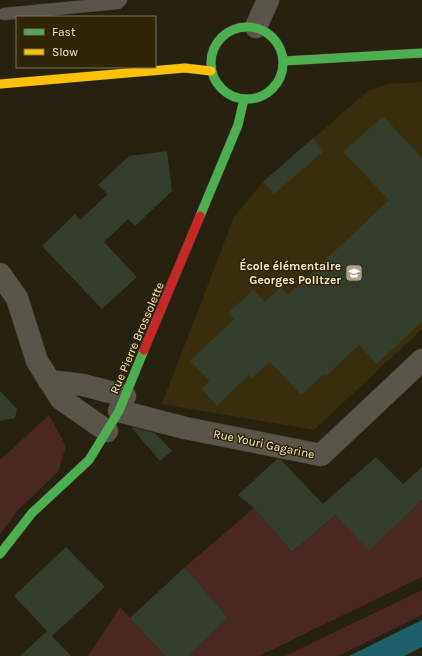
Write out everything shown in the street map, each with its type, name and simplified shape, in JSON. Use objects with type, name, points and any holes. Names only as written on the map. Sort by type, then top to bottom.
[{"type":"street","points":[[256,27],[268,0]]},
{"type":"street","points":[[244,26],[256,27],[268,32],[277,41],[284,61],[281,76],[275,86],[267,94],[256,98],[244,99],[233,97],[223,91],[215,82],[211,71],[210,58],[214,46],[222,36],[232,29],[244,26]]},
{"type":"street","points":[[284,61],[422,53]]},
{"type":"street","points":[[0,84],[178,68],[211,71]]},
{"type":"street","name":"Rue Pierre Brossolette","points":[[0,554],[32,513],[89,460],[107,432],[122,404],[238,125],[244,99]]},
{"type":"street","points":[[0,274],[17,298],[37,361],[61,399],[107,432]]},
{"type":"street","name":"Rue Youri Gagarine","points":[[49,381],[83,385],[122,404],[185,428],[321,455],[422,360]]},
{"type":"lane","points":[[4,14],[118,3],[121,0]]},
{"type":"shaded area","points":[[422,82],[422,329],[314,430],[162,404],[234,217],[263,182],[368,91],[387,84]]},
{"type":"shaded area","points":[[49,415],[66,446],[58,472],[18,510],[0,534],[0,460]]},
{"type":"shaded area","points":[[421,501],[422,577],[259,656],[188,656],[228,618],[185,567],[254,508],[292,552],[335,515],[369,550]]},
{"type":"shaded area","points":[[422,590],[422,615],[338,656],[285,656]]},
{"type":"shaded area","points":[[120,607],[165,656],[88,656]]},
{"type":"water","points":[[422,620],[422,647],[404,656],[349,656]]},
{"type":"building","points":[[383,116],[422,158],[422,322],[377,364],[359,345],[326,376],[324,374],[301,395],[270,362],[252,378],[249,375],[217,406],[202,389],[210,381],[190,361],[234,319],[228,313],[253,290],[265,302],[281,287],[288,295],[389,200],[343,152]]},
{"type":"building","points":[[313,138],[324,151],[274,194],[263,182]]},
{"type":"building","points":[[167,151],[172,191],[135,226],[128,219],[104,242],[137,277],[102,309],[42,246],[75,214],[80,220],[108,194],[98,185],[129,156]]},
{"type":"building","points":[[0,391],[17,409],[15,418],[0,421]]},
{"type":"building","points":[[131,427],[155,433],[172,451],[160,461]]},
{"type":"building","points":[[376,457],[403,484],[422,467],[422,500],[369,551],[335,515],[292,552],[254,508],[238,495],[277,459],[281,460],[323,504]]},
{"type":"building","points":[[66,547],[105,587],[52,636],[71,656],[20,656],[47,631],[14,596]]},
{"type":"building","points":[[185,567],[228,618],[188,656],[165,656],[130,618]]},
{"type":"traffic: fast","points":[[240,27],[254,27],[261,29],[273,37],[281,49],[283,63],[281,77],[273,89],[261,97],[254,99],[240,99],[233,97],[221,89],[213,77],[211,70],[211,56],[213,49],[221,37],[233,29],[240,27]]},
{"type":"traffic: fast","points":[[284,61],[422,53]]},
{"type":"traffic: fast","points":[[200,216],[238,125],[244,99]]},
{"type":"traffic: fast","points":[[0,554],[32,513],[89,460],[119,411],[144,350]]},
{"type":"traffic: slow","points":[[0,84],[185,68],[211,71]]},
{"type":"traffic: jam","points":[[144,350],[200,216]]},
{"type":"place","name":"École élémentaire Georges Politzer","points":[[354,273]]}]
